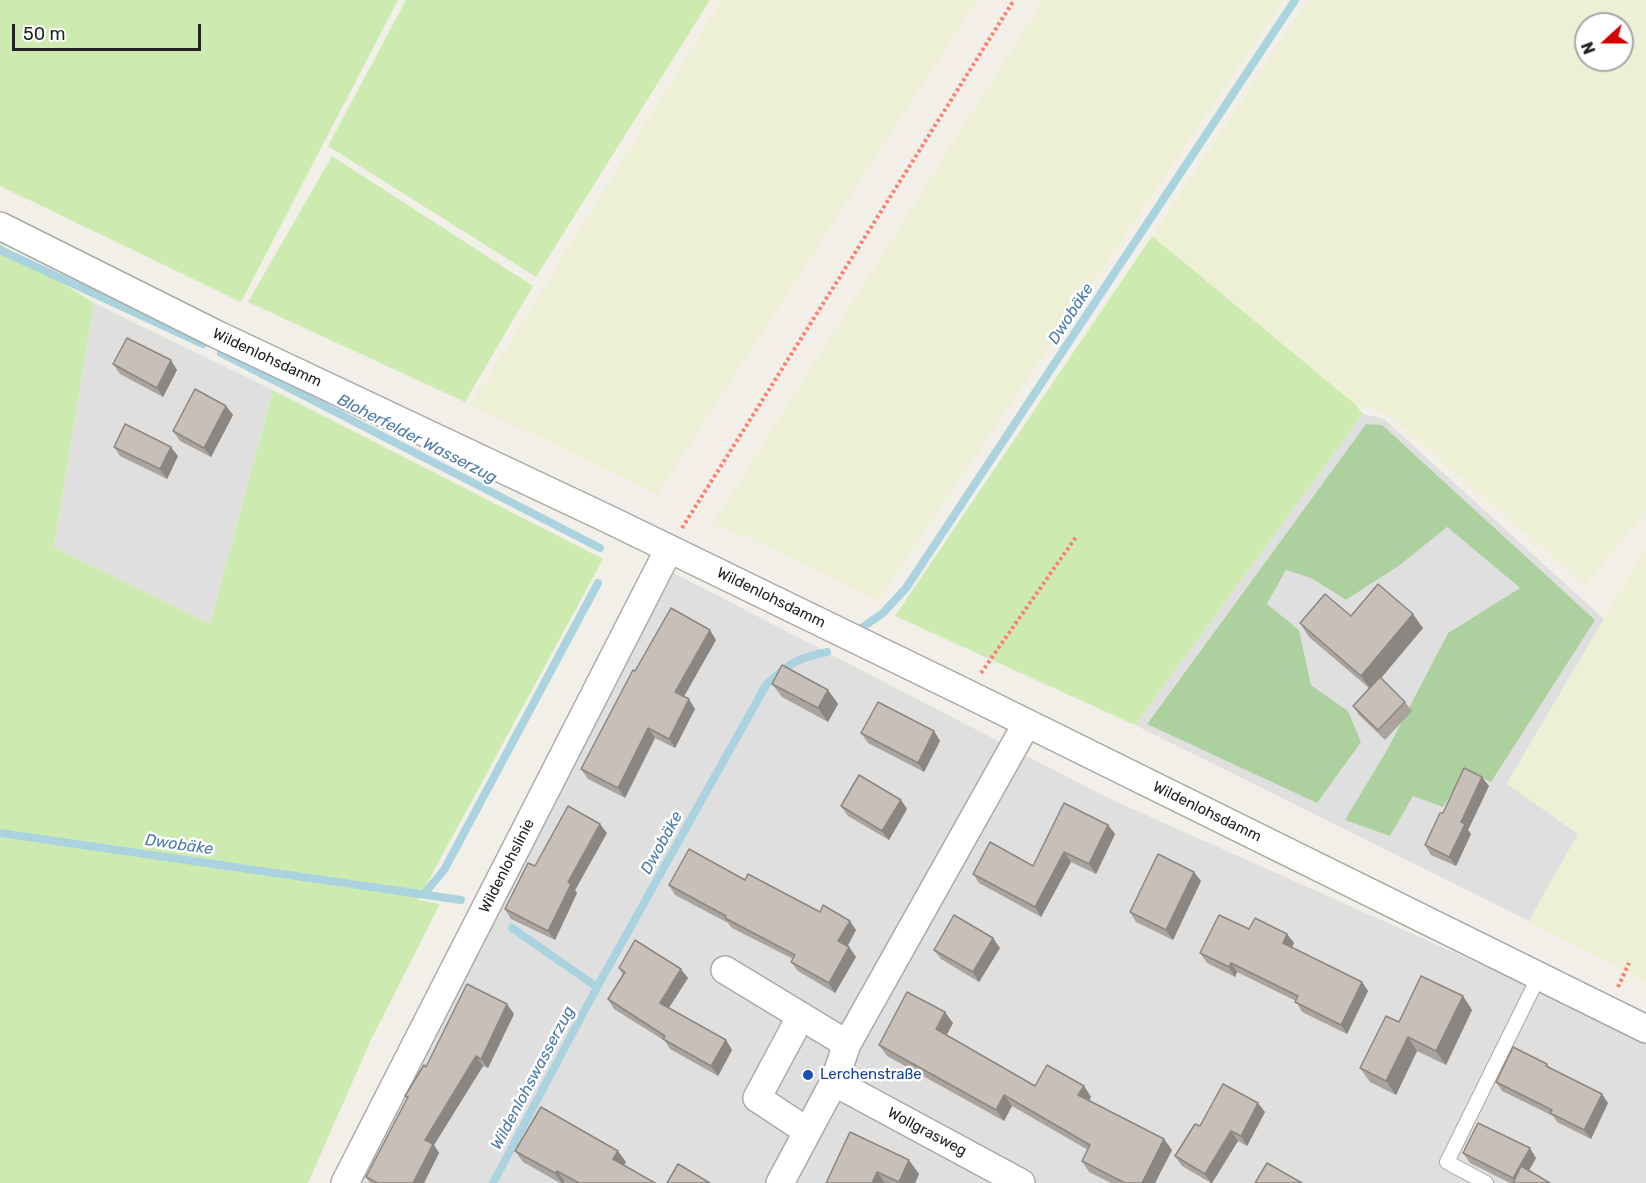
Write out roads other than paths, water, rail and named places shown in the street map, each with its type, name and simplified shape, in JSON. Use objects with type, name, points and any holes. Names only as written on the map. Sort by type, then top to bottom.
[{"type":"street","name":"Wildenlohsdamm","points":[[0,226],[216,334],[966,693],[1646,1029]]},
{"type":"street","name":"Wildenlohslinie","points":[[345,1183],[669,549]]},
{"type":"street","points":[[780,1183],[834,1082],[848,1044],[1027,723]]},
{"type":"street","points":[[725,970],[848,1044]]},
{"type":"street","points":[[801,1016],[757,1098],[807,1131]]},
{"type":"street","name":"Wollgrasweg","points":[[834,1082],[1021,1183]]},
{"type":"lane","points":[[1486,1183],[1447,1162],[1539,976]]},
{"type":"waterway","name":"Dwobäke","points":[[857,631],[883,613],[906,588],[1295,0]]},
{"type":"waterway","name":"Bloherfelder Wasserzug","points":[[0,250],[203,344]]},
{"type":"waterway","name":"Bloherfelder Wasserzug","points":[[221,353],[600,548]]},
{"type":"waterway","points":[[424,894],[444,870],[598,583]]},
{"type":"waterway","name":"Dwobäke","points":[[512,928],[597,987],[766,685],[794,663],[827,652]]},
{"type":"waterway","name":"Dwobäke","points":[[0,833],[461,900]]},
{"type":"waterway","name":"Wildenlohswasserzug","points":[[493,1183],[597,987]]},
{"type":"place","name":"Lerchenstraße","points":[[808,1075]]}]
